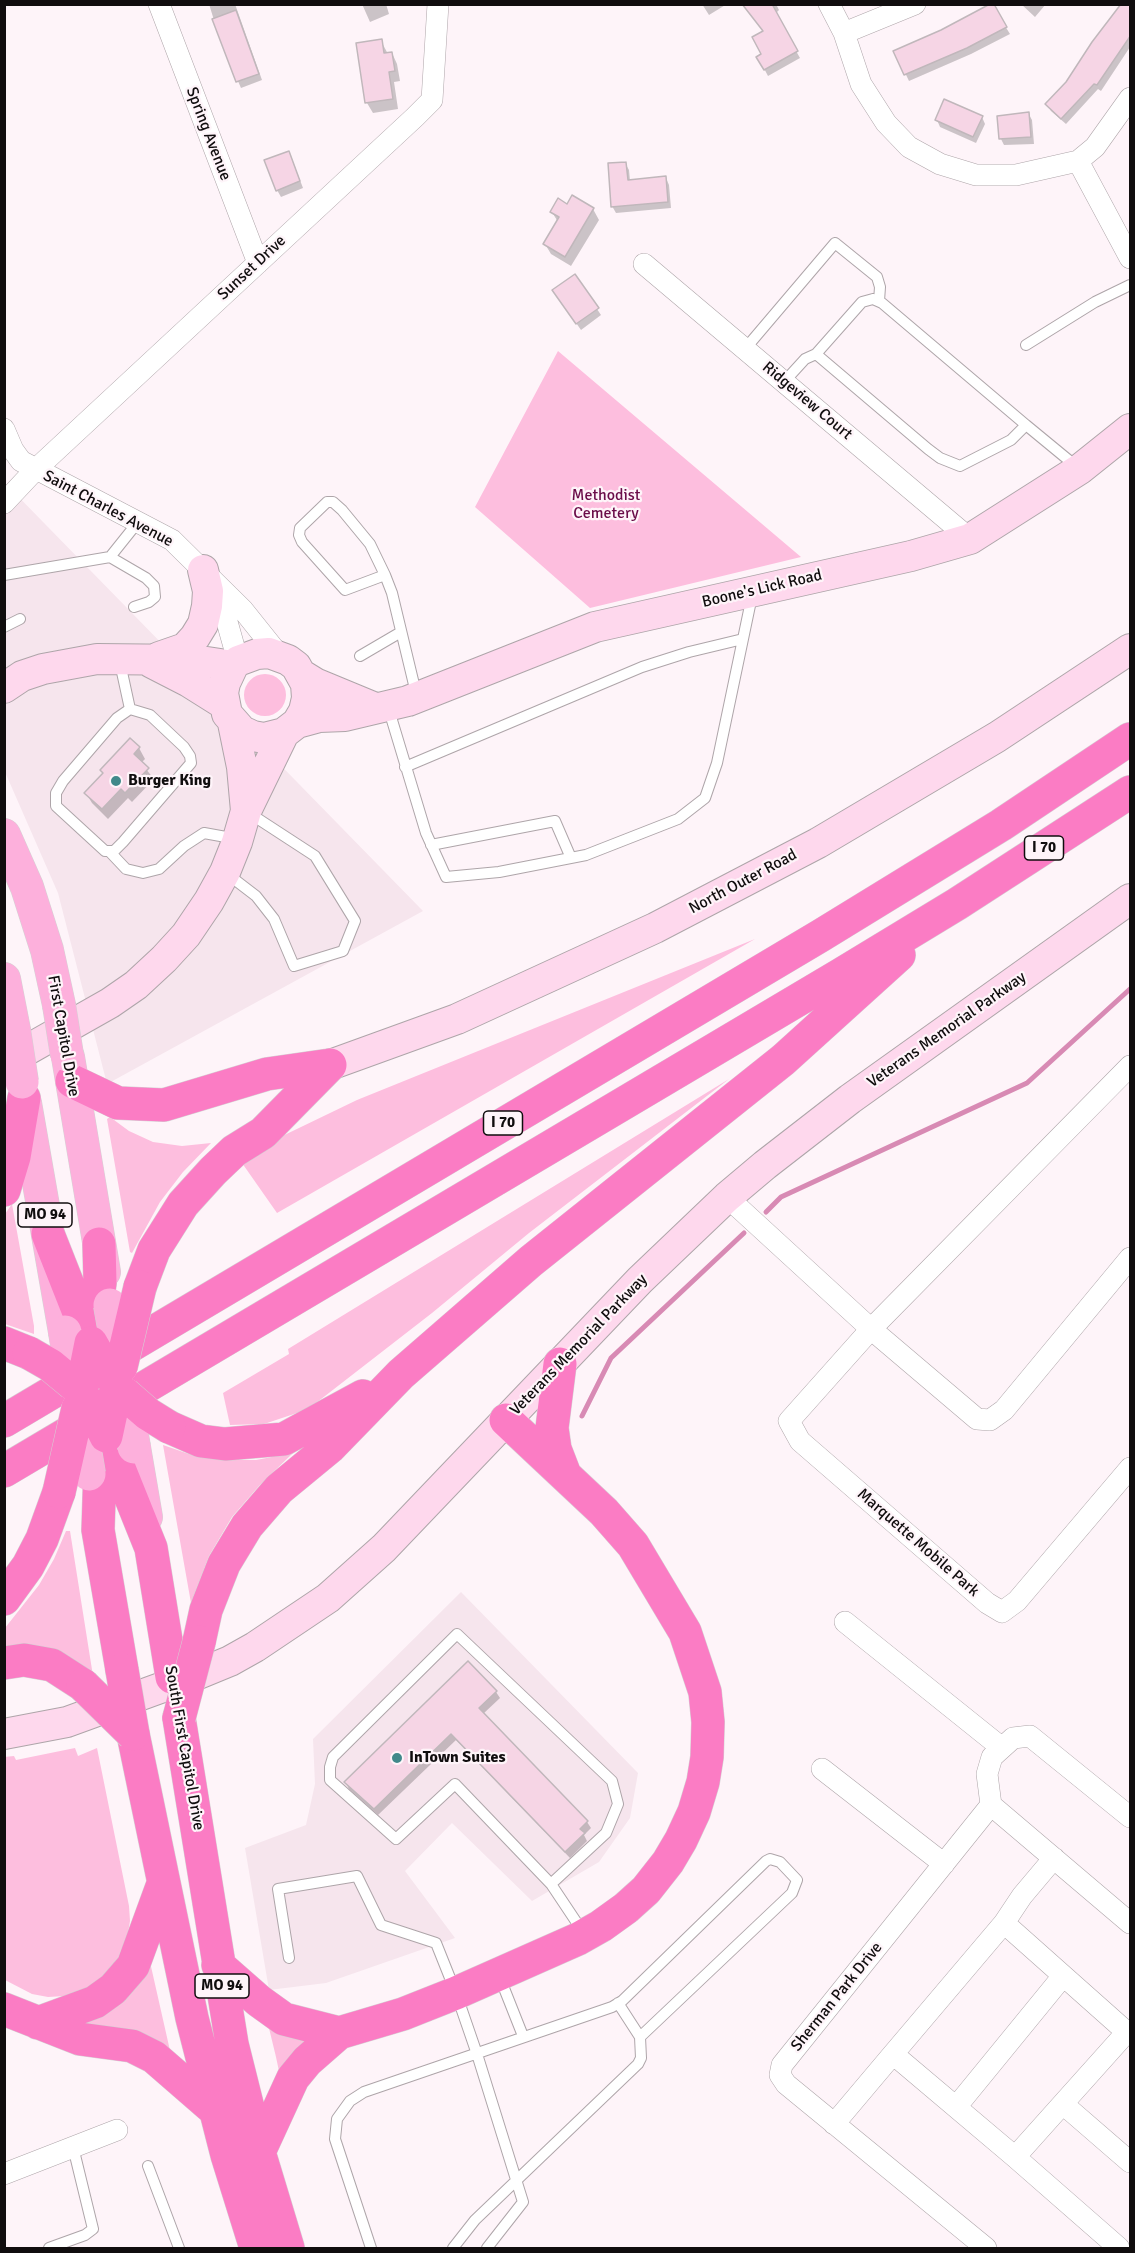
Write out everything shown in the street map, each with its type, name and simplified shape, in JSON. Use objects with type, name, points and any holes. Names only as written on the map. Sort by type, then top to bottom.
[{"type":"highway","name":"I 70","points":[[4,1421],[820,936],[1001,825],[1125,741]]},
{"type":"highway","name":"I 70","points":[[4,1471],[957,904],[1131,792]]},
{"type":"highway","points":[[179,1718],[206,1610],[224,1564],[247,1526],[279,1489],[330,1447],[401,1374],[531,1261],[783,1060],[957,904]]},
{"type":"highway","points":[[70,1068],[118,1103],[165,1105],[267,1074],[330,1065]]},
{"type":"highway","points":[[109,1457],[140,1287],[154,1250],[183,1204],[213,1171],[234,1151],[262,1133],[330,1065]]},
{"type":"highway","points":[[4,1190],[14,1157],[17,1081]]},
{"type":"highway","points":[[89,1322],[106,1371],[121,1382],[148,1414],[201,1442],[225,1444],[284,1439],[326,1418],[401,1374]]},
{"type":"highway","points":[[4,1599],[28,1566],[42,1539],[59,1492],[89,1322]]},
{"type":"highway","points":[[17,1348],[50,1365],[92,1409],[109,1457]]},
{"type":"highway","points":[[560,1364],[552,1428],[555,1449],[566,1476]]},
{"type":"highway","points":[[259,2152],[292,2078],[307,2061],[339,2033],[404,2014],[456,1992],[585,1935],[626,1908],[646,1890],[668,1862],[681,1840],[703,1782],[707,1757],[708,1722],[705,1692],[688,1641],[660,1589],[633,1545],[604,1512],[506,1420]]},
{"type":"highway","name":"MO 94","points":[[98,1530],[133,1734],[192,2018],[215,2110],[256,2248]]},
{"type":"highway","name":"South First Capitol Drive","points":[[151,1548],[232,2044],[259,2152],[288,2248]]},
{"type":"highway","points":[[4,1664],[24,1660],[52,1665],[83,1685],[133,1734]]},
{"type":"highway","points":[[38,2022],[85,2007],[113,1989],[133,1966],[163,1884]]},
{"type":"highway","points":[[218,1965],[259,2001],[284,2019],[339,2033]]},
{"type":"highway","points":[[4,2009],[80,2039],[132,2046],[153,2057],[215,2110]]},
{"type":"main road","name":"First Capitol Drive","points":[[4,836],[27,887],[47,950],[59,1005],[99,1244],[89,1322]]},
{"type":"main road","points":[[4,979],[14,1030],[17,1081]]},
{"type":"main road","name":"MO 94","points":[[17,1081],[48,1234],[89,1322]]},
{"type":"main road","name":"MO 94","points":[[98,1530],[109,1457]]},
{"type":"main road","name":"South First Capitol Drive","points":[[109,1457],[151,1548]]},
{"type":"street","name":"Spring Avenue","points":[[159,4],[258,263]]},
{"type":"street","name":"Sunset Drive","points":[[4,503],[35,470],[432,100],[438,4]]},
{"type":"street","points":[[829,4],[844,33],[861,84],[886,123],[909,147],[940,164],[976,175],[1016,176],[1078,160],[1095,147],[1131,98]]},
{"type":"street","points":[[844,33],[915,4]]},
{"type":"street","points":[[1078,160],[1131,258]]},
{"type":"street","name":"Ridgeview Court","points":[[644,264],[970,539]]},
{"type":"street","name":"Saint Charles Avenue","points":[[4,429],[13,450],[21,461],[172,540],[243,610],[279,655]]},
{"type":"street","name":"Boone's Lick Road","points":[[290,728],[319,717],[345,716],[417,697],[595,627],[911,556],[970,539],[1080,469],[1131,429]]},
{"type":"street","points":[[133,660],[170,655],[185,648],[203,624],[210,578]]},
{"type":"street","points":[[210,578],[235,664],[225,683],[228,714],[242,767],[242,825]]},
{"type":"street","name":"North Outer Road","points":[[330,1065],[457,1019],[665,923],[818,843],[997,737],[1131,648]]},
{"type":"street","points":[[4,688],[22,676],[43,669],[97,659],[194,660],[235,664],[257,654],[279,655],[315,683],[380,706]]},
{"type":"street","points":[[133,660],[189,682],[228,714],[242,731],[253,736],[264,738],[290,728]]},
{"type":"street","points":[[17,1081],[97,1012],[136,985],[165,959],[186,935],[225,872],[242,825],[290,728],[304,711],[307,698],[306,684],[302,675]]},
{"type":"street","name":"Veterans Memorial Parkway","points":[[4,1734],[68,1722],[140,1697],[230,1661],[286,1628],[328,1598],[384,1548],[640,1280],[727,1197],[850,1099],[1131,899]]},
{"type":"street","name":"Marquette Mobile Park","points":[[1131,1066],[871,1329],[789,1421],[800,1440],[987,1603],[1002,1612],[1017,1601],[1131,1468]]},
{"type":"street","points":[[727,1197],[871,1329],[977,1419],[990,1420],[1004,1410],[1131,1258]]},
{"type":"street","points":[[845,1622],[1002,1748]]},
{"type":"street","points":[[1131,1817],[1030,1736],[1013,1738],[992,1757],[987,1774],[992,1805],[1131,1923]]},
{"type":"street","points":[[822,1769],[944,1864]]},
{"type":"street","name":"Sherman Park Drive","points":[[986,2248],[786,2084],[780,2075],[782,2065],[992,1805]]},
{"type":"street","points":[[834,2124],[1004,1923],[1022,1896],[1054,1858]]},
{"type":"street","points":[[1004,1923],[1128,2034],[1016,2157]]},
{"type":"street","points":[[957,2107],[1063,1976]]},
{"type":"street","points":[[893,2054],[1016,2157],[1119,2248]]},
{"type":"street","points":[[1063,2104],[1131,2162]]},
{"type":"street","points":[[4,2174],[117,2130]]},
{"type":"lane","points":[[745,349],[835,243],[877,277],[880,287],[879,301]]},
{"type":"lane","points":[[1026,345],[1095,302],[1131,285]]},
{"type":"lane","points":[[784,382],[805,359],[816,354],[862,302],[879,301],[1080,469]]},
{"type":"lane","points":[[816,354],[928,449],[940,458],[960,466],[1011,440],[1026,425]]},
{"type":"lane","points":[[386,575],[345,590],[302,542],[299,535],[300,528],[327,502],[333,502],[370,544],[386,575],[392,593],[417,697]]},
{"type":"lane","points":[[110,557],[138,522]]},
{"type":"lane","points":[[4,575],[110,557],[146,578],[154,586],[155,597],[149,602],[134,607]]},
{"type":"lane","points":[[380,706],[405,767],[426,833],[446,878],[500,872],[586,855],[678,819],[705,798],[717,763],[753,590]]},
{"type":"lane","points":[[4,627],[20,620]]},
{"type":"lane","points":[[360,656],[401,632]]},
{"type":"lane","points":[[405,767],[642,667],[742,639]]},
{"type":"lane","points":[[130,709],[133,660]]},
{"type":"lane","points":[[130,709],[150,715],[184,747],[190,756],[191,763],[123,842],[114,851],[105,851],[56,806],[56,793],[63,781],[117,718],[130,709]]},
{"type":"lane","points":[[431,845],[555,821],[571,858]]},
{"type":"lane","points":[[110,851],[126,869],[143,873],[159,869],[184,846],[204,833],[242,825],[315,856],[355,921],[343,951],[294,966],[274,919],[256,896],[225,872]]},
{"type":"lane","points":[[550,1884],[606,1833],[618,1804],[612,1781],[457,1634],[333,1757],[330,1780],[396,1839],[455,1784],[550,1884],[585,1935]]},
{"type":"lane","points":[[370,2248],[335,2139],[337,2119],[350,2101],[364,2092],[612,2007],[766,1861],[776,1860],[795,1876],[796,1884],[792,1893],[640,2037]]},
{"type":"lane","points":[[289,1958],[278,1889],[357,1876],[381,1925],[436,1943],[477,2054],[523,2202],[487,2248]]},
{"type":"lane","points":[[498,1973],[523,2036]]},
{"type":"lane","points":[[453,2248],[475,2220],[632,2071],[641,2058],[640,2037],[618,2003]]},
{"type":"lane","points":[[49,2248],[85,2235],[93,2229],[73,2147]]},
{"type":"lane","points":[[148,2166],[179,2248]]},
{"type":"shaded area","points":[[4,482],[423,911],[107,1084],[58,893],[5,772]]},
{"type":"shaded area","points":[[461,1592],[638,1773],[630,1818],[599,1862],[532,1901],[452,1823],[405,1871],[455,1938],[326,1983],[269,1990],[245,1848],[306,1825],[315,1784],[313,1739]]},
{"type":"green space","name":"Methodist Cemetery","points":[[558,351],[801,557],[590,608],[475,507]]},
{"type":"green space","points":[[265,674],[280,680],[286,695],[280,710],[265,716],[250,710],[244,695],[250,680]]},
{"type":"green space","points":[[755,939],[277,1213],[242,1163],[272,1141],[357,1100]]},
{"type":"green space","points":[[729,1079],[529,1233],[432,1313],[316,1403],[300,1412],[264,1424],[230,1425],[223,1393],[289,1354],[288,1349]]},
{"type":"green space","points":[[110,1117],[129,1131],[153,1142],[182,1146],[211,1143],[183,1172],[160,1202],[132,1253],[107,1119]]},
{"type":"green space","points":[[12,1204],[34,1334],[5,1324],[5,1214]]},
{"type":"green space","points":[[163,1445],[189,1454],[224,1460],[256,1460],[293,1453],[259,1486],[232,1517],[209,1556],[191,1603]]},
{"type":"green space","points":[[66,1531],[70,1531],[93,1676],[5,1647],[5,1628],[39,1585]]},
{"type":"green space","points":[[75,1748],[78,1756],[97,1748],[129,1906],[130,1921],[128,1933],[117,1961],[109,1973],[82,1991],[65,1996],[48,1997],[32,1994],[5,1980],[4,1757],[14,1756],[16,1760]]},
{"type":"green space","points":[[150,1962],[171,2055],[58,2022]]},
{"type":"green space","points":[[268,2024],[311,2035],[280,2076],[276,2057]]},
{"type":"building","points":[[742,4],[772,4],[798,51],[764,70],[756,57],[761,54],[752,37],[763,31]]},
{"type":"building","points":[[994,4],[1007,27],[967,48],[904,75],[893,51],[941,30]]},
{"type":"building","points":[[1121,4],[1131,4],[1131,35],[1097,85],[1094,84],[1061,119],[1045,104],[1066,82],[1092,42]]},
{"type":"building","points":[[236,10],[259,74],[236,82],[212,19]]},
{"type":"building","points":[[382,39],[384,53],[392,52],[395,71],[389,72],[393,99],[365,103],[356,43]]},
{"type":"building","points":[[944,99],[983,116],[973,137],[935,120]]},
{"type":"building","points":[[1029,112],[1031,137],[999,139],[997,116]]},
{"type":"building","points":[[289,151],[300,181],[276,191],[264,160]]},
{"type":"building","points":[[626,162],[628,180],[666,176],[668,202],[611,207],[608,163]]},
{"type":"building","points":[[572,195],[594,208],[565,257],[543,244],[559,217],[550,212],[558,198],[567,204]]},
{"type":"building","points":[[575,274],[599,308],[576,324],[552,290]]},
{"type":"building","name":"Burger King","points":[[130,738],[140,747],[134,754],[149,768],[125,793],[121,789],[102,809],[84,793],[103,773],[100,770]]},
{"type":"building","name":"InTown Suites","points":[[468,1661],[497,1691],[479,1708],[588,1821],[580,1829],[585,1833],[565,1852],[451,1734],[374,1809],[344,1782]]},
{"type":"waterway","points":[[766,1212],[781,1197],[1027,1083],[1130,989]]},
{"type":"waterway","points":[[582,1416],[611,1358],[744,1233]]},
{"type":"place","name":"Burger King","points":[[116,781]]},
{"type":"place","name":"InTown Suites","points":[[397,1758]]}]
